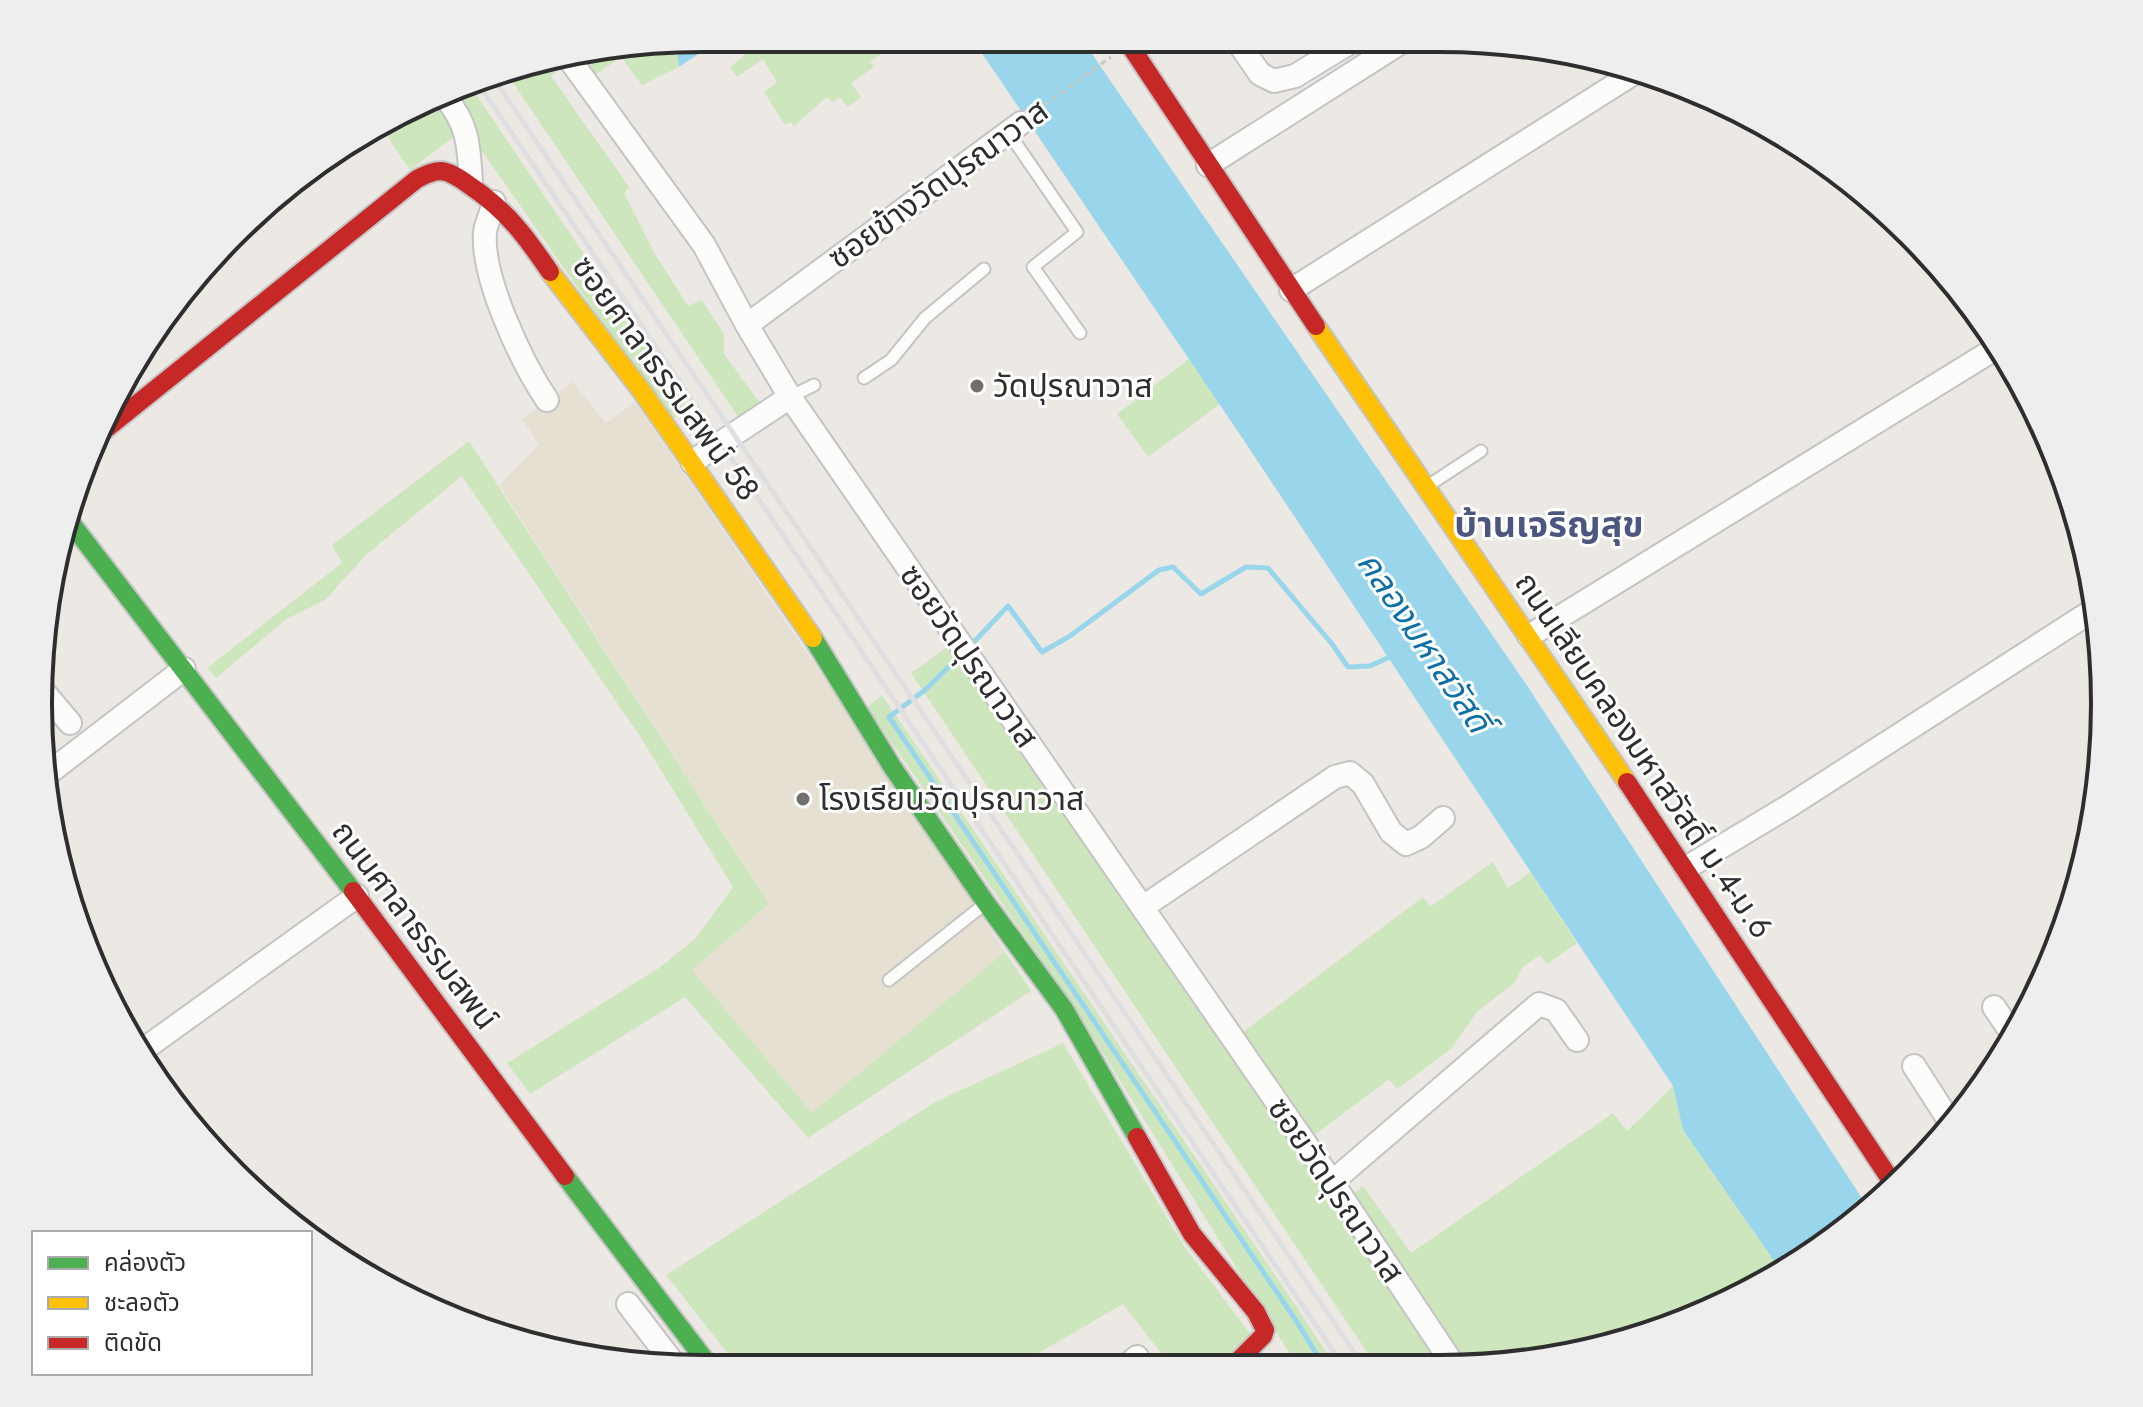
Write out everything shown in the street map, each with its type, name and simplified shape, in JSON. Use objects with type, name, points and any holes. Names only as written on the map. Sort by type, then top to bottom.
[{"type":"street","name":"ถนนเลียบคลองมหาสวัสดิ์ ม.4-ม.6","points":[[1129,52],[1686,868],[1888,1175]]},
{"type":"street","points":[[1245,52],[1260,74],[1274,81],[1295,76],[1334,52]]},
{"type":"street","points":[[1208,165],[1386,52]]},
{"type":"street","name":"ซอยวัดปุรณาวาส","points":[[574,65],[704,245],[790,397],[1332,1182],[1447,1355]]},
{"type":"street","points":[[1291,290],[1624,79]]},
{"type":"street","points":[[451,103],[458,112],[469,141],[471,184]]},
{"type":"street","name":"ซอยข้างวัดปุรณาวาส","points":[[747,325],[1018,132]]},
{"type":"street","name":"ซอยศาลาธรรมสพน์ 58","points":[[117,420],[417,179],[443,171],[471,184],[494,202],[522,230],[562,289],[692,462],[813,637],[893,768],[1064,1009],[1192,1234],[1256,1312],[1265,1330],[1244,1355]]},
{"type":"street","points":[[494,202],[485,233],[489,263],[511,336],[547,400]]},
{"type":"street","points":[[1529,636],[1988,353]]},
{"type":"street","points":[[692,462],[790,397]]},
{"type":"street","name":"ถนนศาลาธรรมสพน์","points":[[76,529],[357,896],[701,1355]]},
{"type":"street","points":[[1686,868],[2085,616]]},
{"type":"street","points":[[56,768],[184,669]]},
{"type":"street","points":[[52,702],[70,723]]},
{"type":"street","points":[[1143,907],[1335,777],[1350,773],[1363,784],[1391,832],[1406,844],[1421,837],[1443,818]]},
{"type":"street","points":[[149,1045],[357,896]]},
{"type":"street","points":[[1332,1182],[1539,1004],[1556,1010],[1577,1040]]},
{"type":"street","points":[[1994,1007],[2006,1025]]},
{"type":"street","points":[[1914,1066],[1945,1114]]},
{"type":"street","points":[[628,1304],[666,1354]]},
{"type":"lane","points":[[1018,132],[1077,232],[1033,267],[1080,333]]},
{"type":"lane","points":[[864,378],[891,360],[925,318],[984,269]]},
{"type":"lane","points":[[790,397],[814,385]]},
{"type":"lane","points":[[1425,488],[1481,451]]},
{"type":"lane","points":[[889,980],[986,903]]},
{"type":"path","name":"ซอยข้างวัดปุรณาวาส","points":[[1018,132],[1118,52]]},
{"type":"shaded area","name":"โรงเรียนวัดปุรณาวาส","points":[[573,382],[606,423],[635,402],[836,695],[1005,952],[812,1114],[692,970],[769,904],[499,485],[539,445],[522,419]]},
{"type":"green space","points":[[751,52],[885,52],[870,61],[874,67],[851,83],[861,97],[848,107],[840,97],[833,102],[827,97],[794,126],[791,122],[785,125],[764,92],[777,82],[763,59],[737,77],[730,67]]},
{"type":"green space","points":[[677,53],[679,67],[642,85],[621,58]]},
{"type":"green space","points":[[620,58],[592,77],[583,64]]},
{"type":"green space","points":[[561,68],[551,76],[629,187],[624,193],[655,254],[688,306],[702,300],[724,334],[724,354],[762,406],[745,427],[512,81]]},
{"type":"green space","points":[[476,94],[688,408],[671,421],[484,154],[456,135],[410,170],[386,135]]},
{"type":"green space","points":[[1189,359],[1220,404],[1148,457],[1117,414]]},
{"type":"green space","points":[[469,441],[769,904],[692,970],[812,1113],[1005,952],[1031,991],[808,1138],[685,997],[530,1094],[507,1063],[659,968],[696,938],[733,887],[641,738],[462,476],[367,554],[325,600],[285,620],[216,678],[207,668],[342,563],[332,545]]},
{"type":"green space","points":[[950,645],[1438,1355],[1369,1355],[911,673]]},
{"type":"green space","points":[[882,695],[1328,1355],[1291,1355],[1081,1018],[867,707]]},
{"type":"green space","points":[[1493,862],[1508,888],[1531,872],[1577,943],[1547,964],[1540,955],[1523,967],[1515,982],[1476,1013],[1452,1048],[1397,1089],[1389,1079],[1310,1138],[1239,1035],[1423,897],[1430,907]]},
{"type":"green space","points":[[1063,1043],[1184,1246],[1251,1335],[1227,1355],[1162,1355],[1123,1304],[1035,1355],[729,1355],[666,1275],[935,1102]]},
{"type":"green space","points":[[1673,1086],[1683,1130],[1775,1262],[1689,1305],[1608,1333],[1525,1349],[1458,1355],[1350,1197],[1363,1186],[1411,1253],[1613,1113],[1627,1131]]},
{"type":"water","points":[[696,52],[697,55],[679,67],[677,53]]},
{"type":"water","name":"คลองมหาสวัสดิ์","points":[[981,52],[1091,52],[1526,684],[1862,1199],[1836,1220],[1775,1262],[1683,1130],[1673,1086],[1243,439]]},
{"type":"waterway","name":"คลองมหาสวัสดิ์","points":[[971,645],[1008,606],[1042,652],[1070,636],[1159,570],[1173,567],[1201,594],[1246,567],[1268,568],[1348,667],[1370,666],[1394,655]]},
{"type":"waterway","points":[[959,657],[925,690],[889,717],[1317,1355]]},
{"type":"railway","points":[[498,86],[1356,1355]]},
{"type":"railway","points":[[483,91],[1336,1355]]},
{"type":"traffic: fast","points":[[76,529],[353,891]]},
{"type":"traffic: fast","points":[[813,638],[893,768],[1064,1009],[1137,1137]]},
{"type":"traffic: fast","points":[[565,1176],[701,1355]]},
{"type":"traffic: slow","points":[[550,272],[641,390],[813,638]]},
{"type":"traffic: slow","points":[[1316,326],[1627,782]]},
{"type":"traffic: jam","points":[[1134,52],[1316,326]]},
{"type":"traffic: jam","points":[[117,420],[417,179],[429,174],[448,173],[482,194],[514,224],[550,272]]},
{"type":"traffic: jam","points":[[1627,782],[1888,1176]]},
{"type":"traffic: jam","points":[[353,891],[565,1176]]},
{"type":"traffic: jam","points":[[1137,1137],[1192,1234],[1256,1312],[1265,1330],[1244,1355]]},
{"type":"place","name":"วัดปุรณาวาส","points":[[977,386]]},
{"type":"place","name":"โรงเรียนวัดปุรณาวาส","points":[[803,799]]},
{"type":"district","name":"บ้านเจริญสุข","points":[[1549,524]]}]
